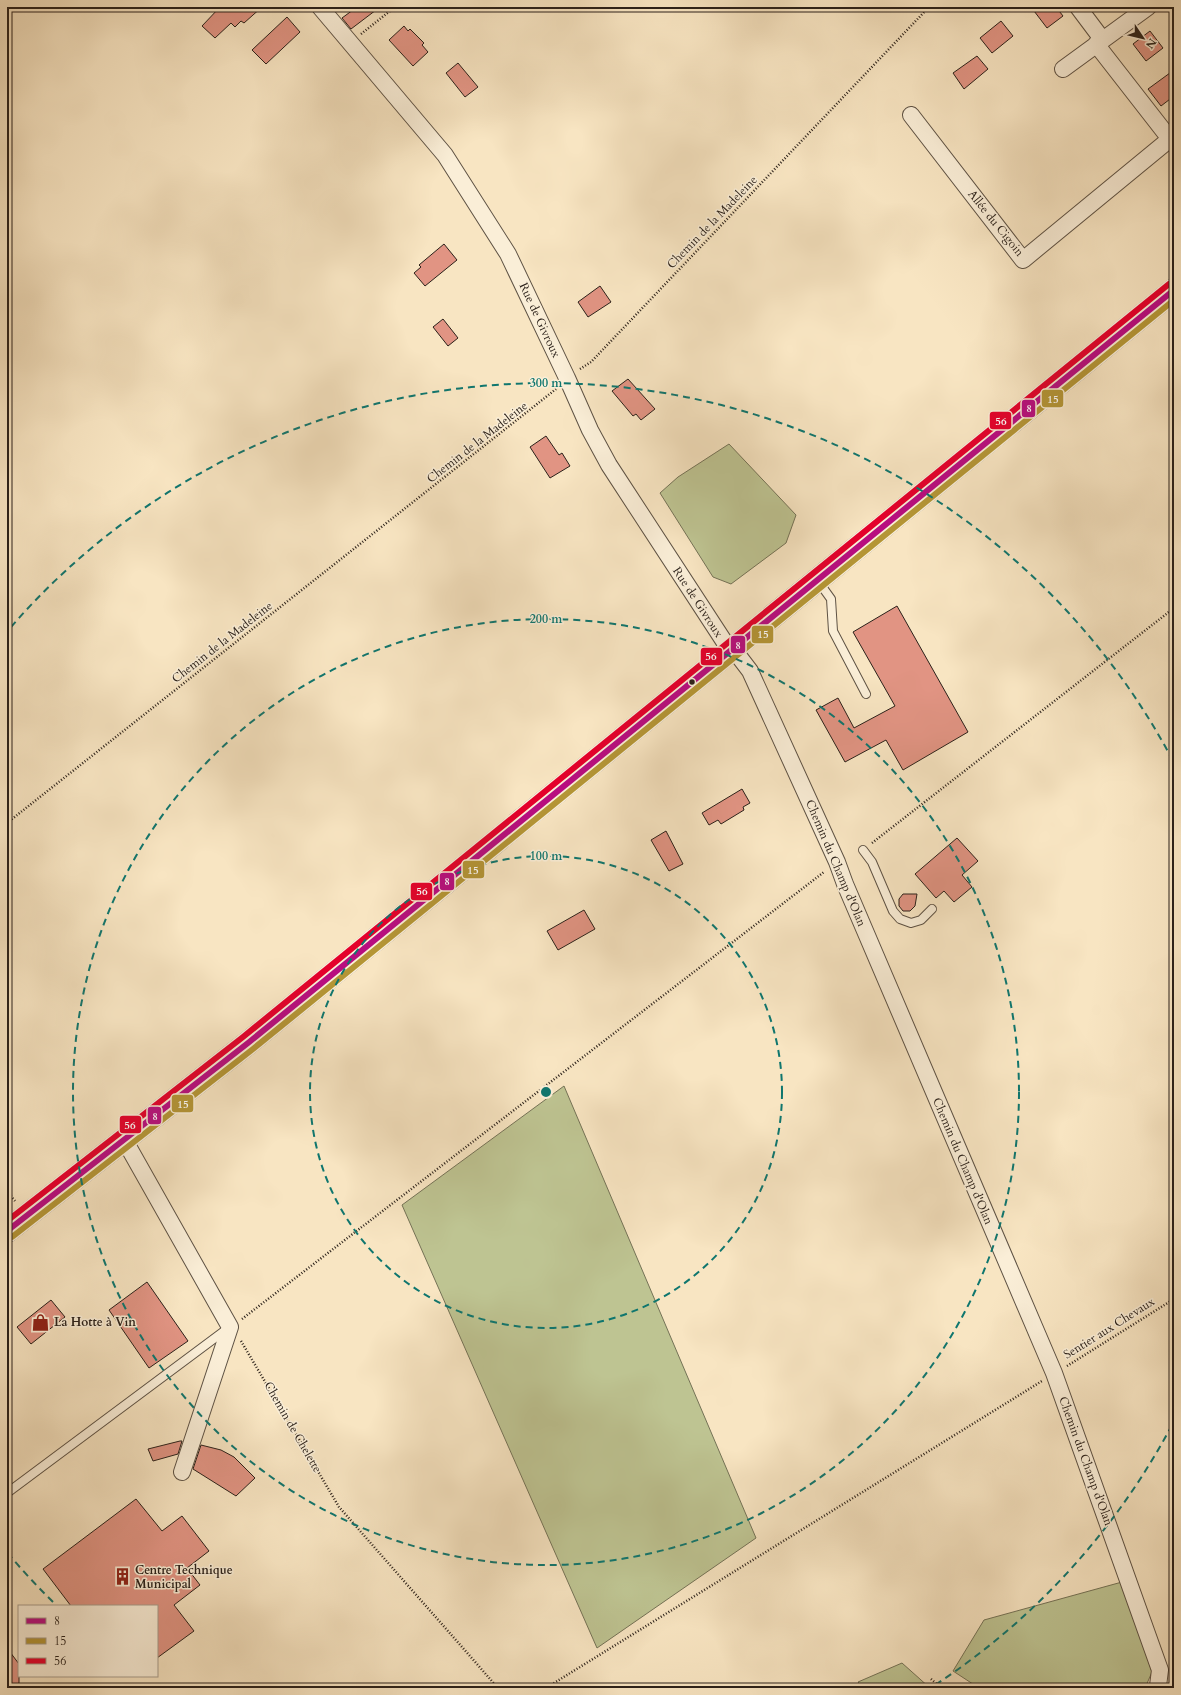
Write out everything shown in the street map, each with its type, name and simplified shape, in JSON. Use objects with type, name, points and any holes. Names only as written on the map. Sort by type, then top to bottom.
[{"type":"main road","points":[[7,1231],[125,1141],[732,651],[817,580],[1174,290]]},
{"type":"street","name":"Rue de Givroux","points":[[320,7],[449,162],[508,254],[590,430],[609,465],[732,651]]},
{"type":"street","name":"Allée du Cigoin","points":[[911,115],[1023,260],[1172,138],[1099,42],[1078,7]]},
{"type":"street","points":[[1063,69],[1148,7]]},
{"type":"street","name":"Chemin du Champ d'Olan","points":[[732,651],[750,670],[837,862],[845,884],[1054,1373],[1160,1670],[1158,1686]]},
{"type":"street","points":[[125,1141],[230,1327],[182,1472]]},
{"type":"lane","points":[[817,580],[831,599],[833,631],[866,694]]},
{"type":"lane","points":[[863,850],[872,862],[893,911],[900,919],[911,923],[921,920],[932,909]]},
{"type":"lane","points":[[7,1493],[230,1327]]},
{"type":"path","points":[[350,42],[395,7]]},
{"type":"path","name":"Chemin de la Madeleine","points":[[7,824],[549,397],[567,378],[591,362],[929,7]]},
{"type":"path","points":[[863,850],[1174,608]]},
{"type":"path","points":[[230,1327],[278,1293],[837,862]]},
{"type":"path","name":"Sentier aux Chevaux","points":[[546,1688],[1174,1299]]},
{"type":"path","name":"Chemin de Chelette","points":[[230,1327],[243,1342],[339,1507],[498,1688]]},
{"type":"path","points":[[931,1679],[941,1688]]},
{"type":"green space","points":[[729,444],[796,515],[786,543],[731,584],[713,577],[660,493],[678,477]]},
{"type":"green space","points":[[564,1086],[756,1538],[597,1648],[402,1205]]},
{"type":"green space","points":[[1122,1582],[1152,1672],[1145,1688],[979,1688],[953,1671],[984,1620]]},
{"type":"green space","points":[[902,1663],[930,1688],[863,1688],[858,1682]]},
{"type":"building","points":[[220,7],[262,7],[244,23],[241,21],[235,27],[231,23],[215,38],[202,26]]},
{"type":"building","points":[[357,7],[380,7],[351,29],[342,18]]},
{"type":"building","points":[[1031,7],[1056,7],[1063,16],[1047,28]]},
{"type":"building","points":[[287,17],[300,32],[266,64],[252,50]]},
{"type":"building","points":[[1001,21],[1013,36],[992,53],[980,38]]},
{"type":"building","points":[[404,26],[408,31],[410,29],[424,43],[422,45],[428,52],[413,66],[389,40]]},
{"type":"building","points":[[1150,31],[1163,48],[1146,61],[1133,44]]},
{"type":"building","points":[[977,56],[988,69],[964,89],[953,73]]},
{"type":"building","points":[[458,63],[478,87],[465,97],[446,73]]},
{"type":"building","points":[[1174,70],[1174,96],[1161,106],[1148,89]]},
{"type":"building","points":[[444,244],[457,260],[425,286],[414,273],[421,267],[419,265]]},
{"type":"building","points":[[600,286],[611,302],[588,317],[578,302]]},
{"type":"building","points":[[443,319],[458,338],[448,346],[433,327]]},
{"type":"building","points":[[628,379],[655,409],[641,420],[636,414],[633,416],[612,391]]},
{"type":"building","points":[[546,436],[559,455],[562,453],[570,466],[550,478],[530,447]]},
{"type":"building","points":[[897,606],[968,732],[903,770],[886,740],[845,762],[816,710],[838,698],[854,728],[895,706],[853,632]]},
{"type":"building","points":[[742,789],[750,803],[743,807],[744,810],[721,824],[718,820],[709,825],[702,813]]},
{"type":"building","points":[[666,831],[683,864],[669,871],[651,840]]},
{"type":"building","points":[[957,838],[978,861],[962,875],[972,887],[954,902],[944,891],[936,898],[915,874]]},
{"type":"building","points":[[903,894],[917,894],[915,906],[910,911],[903,911],[899,906],[899,899]]},
{"type":"building","points":[[584,910],[595,929],[558,950],[547,931]]},
{"type":"building","points":[[147,1282],[188,1341],[149,1368],[109,1310]]},
{"type":"building","name":"La Hotte à Vin","points":[[51,1300],[65,1317],[31,1344],[17,1327]]},
{"type":"building","points":[[182,1441],[178,1454],[153,1461],[148,1449]]},
{"type":"building","points":[[201,1445],[221,1450],[234,1457],[255,1478],[236,1496],[193,1469]]},
{"type":"building","name":"Centre Technique Municipal","points":[[136,1499],[162,1531],[182,1516],[209,1551],[187,1568],[200,1585],[174,1605],[194,1631],[158,1657],[158,1605],[70,1605],[43,1569]]},
{"type":"building","points":[[7,1648],[18,1663],[19,1683],[12,1688],[7,1688]]},
{"type":"transit line","name":"56","points":[[7,1221],[243,1037],[1169,284]]},
{"type":"transit line","name":"8","points":[[7,1231],[248,1043],[1174,290]]},
{"type":"transit line","name":"15","points":[[12,1237],[253,1049],[1174,300]]},
{"type":"place","name":"La Hotte à Vin","points":[[41,1322]]},
{"type":"place","name":"Centre Technique Municipal","points":[[122,1577]]}]
